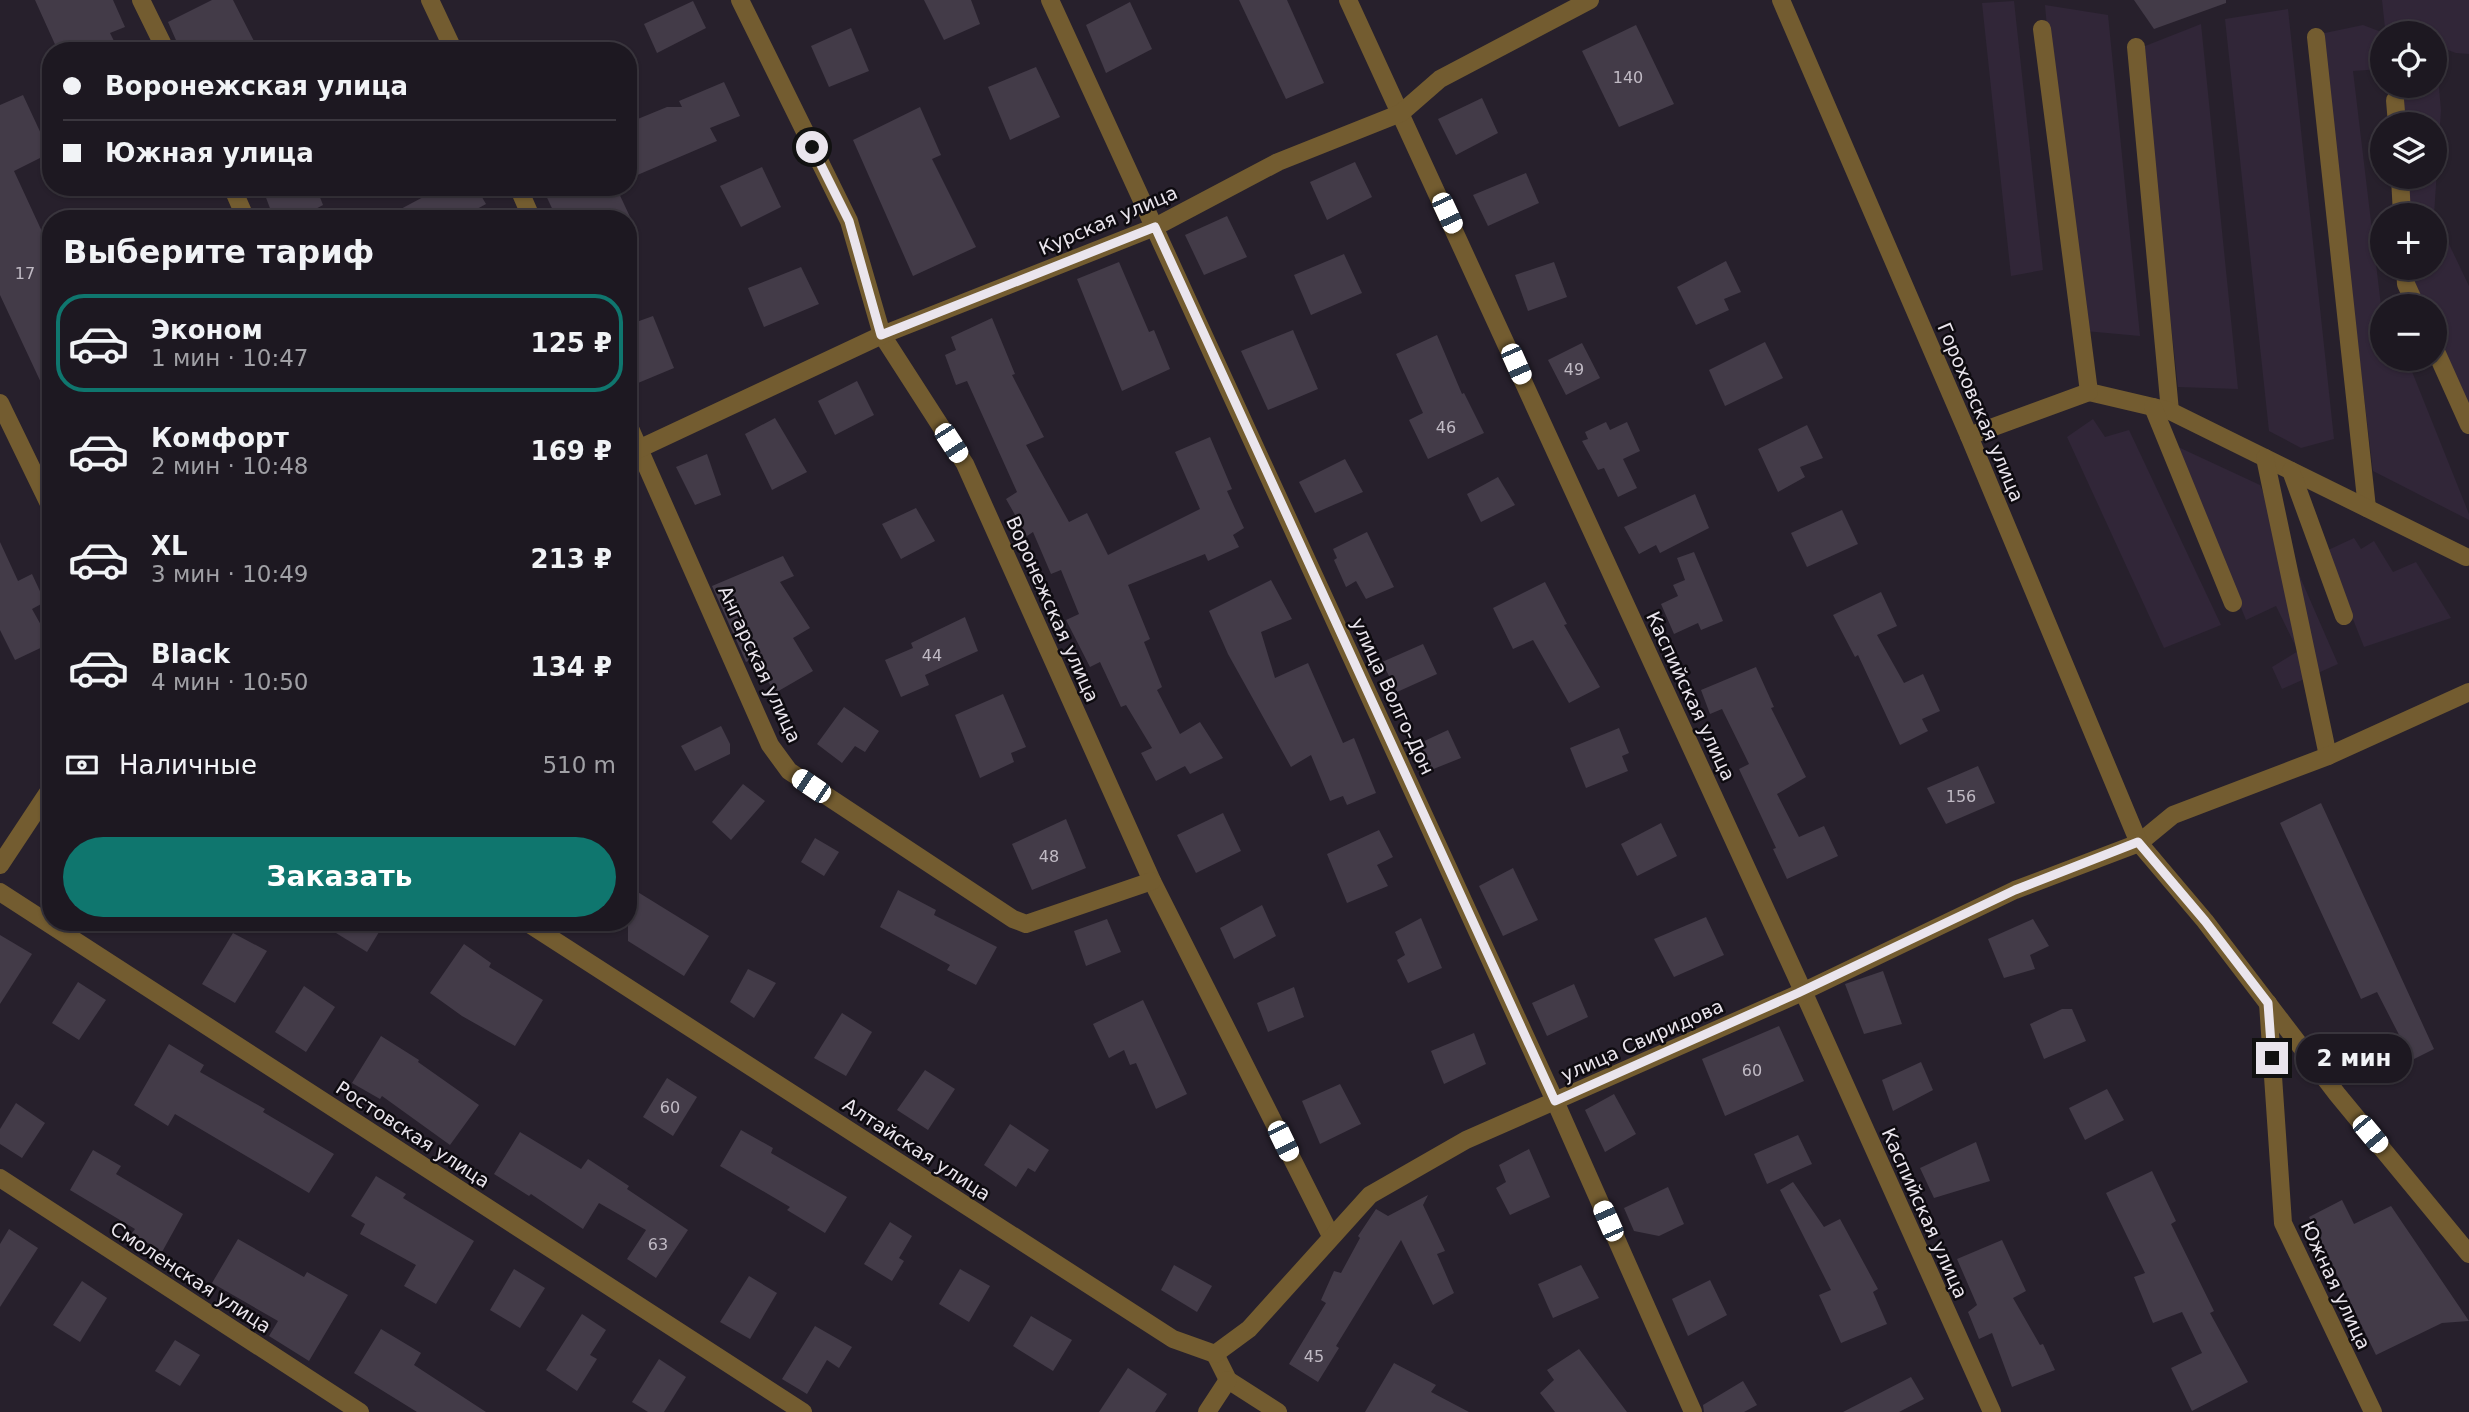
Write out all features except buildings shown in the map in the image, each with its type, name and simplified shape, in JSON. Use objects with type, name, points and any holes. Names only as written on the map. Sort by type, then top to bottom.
[{"type":"street","points":[[141,0],[162,42]]},
{"type":"street","points":[[430,0],[450,42]]},
{"type":"street","name":"Воронежская улица","points":[[740,0],[849,221],[881,335],[965,464],[1153,880],[1331,1236]]},
{"type":"street","name":"улица Волго-Дон","points":[[1050,0],[1555,1101],[1693,1412]]},
{"type":"street","name":"Каспийская улица","points":[[1348,0],[1803,991],[1992,1412]]},
{"type":"street","name":"Курская улица","points":[[637,451],[881,335],[1155,227],[1278,162],[1401,113],[1440,79],[1590,0]]},
{"type":"street","name":"Гороховская улица","points":[[1780,0],[1969,436],[2138,842],[2205,921],[2337,1094],[2469,1254]]},
{"type":"street","points":[[2042,29],[2089,392]]},
{"type":"street","points":[[2316,37],[2367,508]]},
{"type":"street","points":[[2136,47],[2162,409],[2233,603]]},
{"type":"street","points":[[2395,100],[2396,112]]},
{"type":"street","points":[[2445,371],[2469,425]]},
{"type":"street","points":[[1969,436],[2089,392],[2162,409],[2466,557]]},
{"type":"street","points":[[0,403],[42,489]]},
{"type":"street","name":"Ангарская улица","points":[[637,458],[770,746],[789,771],[1019,922],[1026,923],[1153,880]]},
{"type":"street","points":[[2265,458],[2328,756]]},
{"type":"street","points":[[2291,471],[2344,617]]},
{"type":"street","name":"улица Свиридова","points":[[1215,1354],[1249,1329],[1370,1195],[1466,1140],[1803,991],[2015,890],[2138,842],[2173,815],[2328,756],[2469,692]]},
{"type":"street","points":[[0,864],[42,801]]},
{"type":"street","name":"Ростовская улица","points":[[0,892],[42,919]]},
{"type":"street","name":"Ростовская улица","points":[[60,931],[803,1412]]},
{"type":"street","name":"Алтайская улица","points":[[540,931],[1172,1339],[1215,1354]]},
{"type":"street","name":"Южная улица","points":[[2268,1003],[2283,1223],[2373,1412]]},
{"type":"street","name":"Смоленская улица","points":[[0,1178],[360,1412]]},
{"type":"street","points":[[1215,1354],[1228,1380],[1278,1412]]},
{"type":"street","points":[[1207,1412],[1228,1380]]},
{"type":"shaded area","points":[[2382,0],[2469,0],[2469,54],[2447,50],[2447,21],[2384,21]]},
{"type":"shaded area","points":[[2014,1],[2043,270],[2011,276],[1982,3]]},
{"type":"shaded area","points":[[2045,5],[2108,15],[2140,336],[2074,330]]},
{"type":"shaded area","points":[[2288,9],[2334,439],[2301,448],[2269,431],[2225,19]]},
{"type":"shaded area","points":[[2201,24],[2238,389],[2178,387],[2140,48]]},
{"type":"shaded area","points":[[2363,25],[2370,28],[2370,70],[2353,71],[2370,213],[2370,280],[2378,280],[2380,294],[2370,294],[2370,371],[2412,371],[2469,514],[2469,520],[2373,471],[2320,34]]},
{"type":"shaded area","points":[[2401,98],[2440,98],[2441,112],[2399,112]]},
{"type":"shaded area","points":[[2404,189],[2436,189],[2435,203],[2404,203]]},
{"type":"shaded area","points":[[2447,242],[2469,286],[2469,415],[2447,366],[2447,294],[2417,294],[2413,280],[2447,280]]},
{"type":"shaded area","points":[[2093,419],[2105,437],[2129,430],[2221,625],[2164,648],[2067,437]]},
{"type":"shaded area","points":[[2176,446],[2260,485],[2338,664],[2282,689],[2272,667],[2298,651],[2276,606],[2246,620]]},
{"type":"shaded area","points":[[2354,538],[2361,549],[2374,541],[2393,572],[2416,562],[2451,618],[2364,647],[2326,551]]},
{"type":"route","points":[[812,147],[849,221],[881,335],[1155,227],[1555,1101],[1798,993],[2015,890],[2138,842],[2205,921],[2268,1003],[2272,1058]]}]
